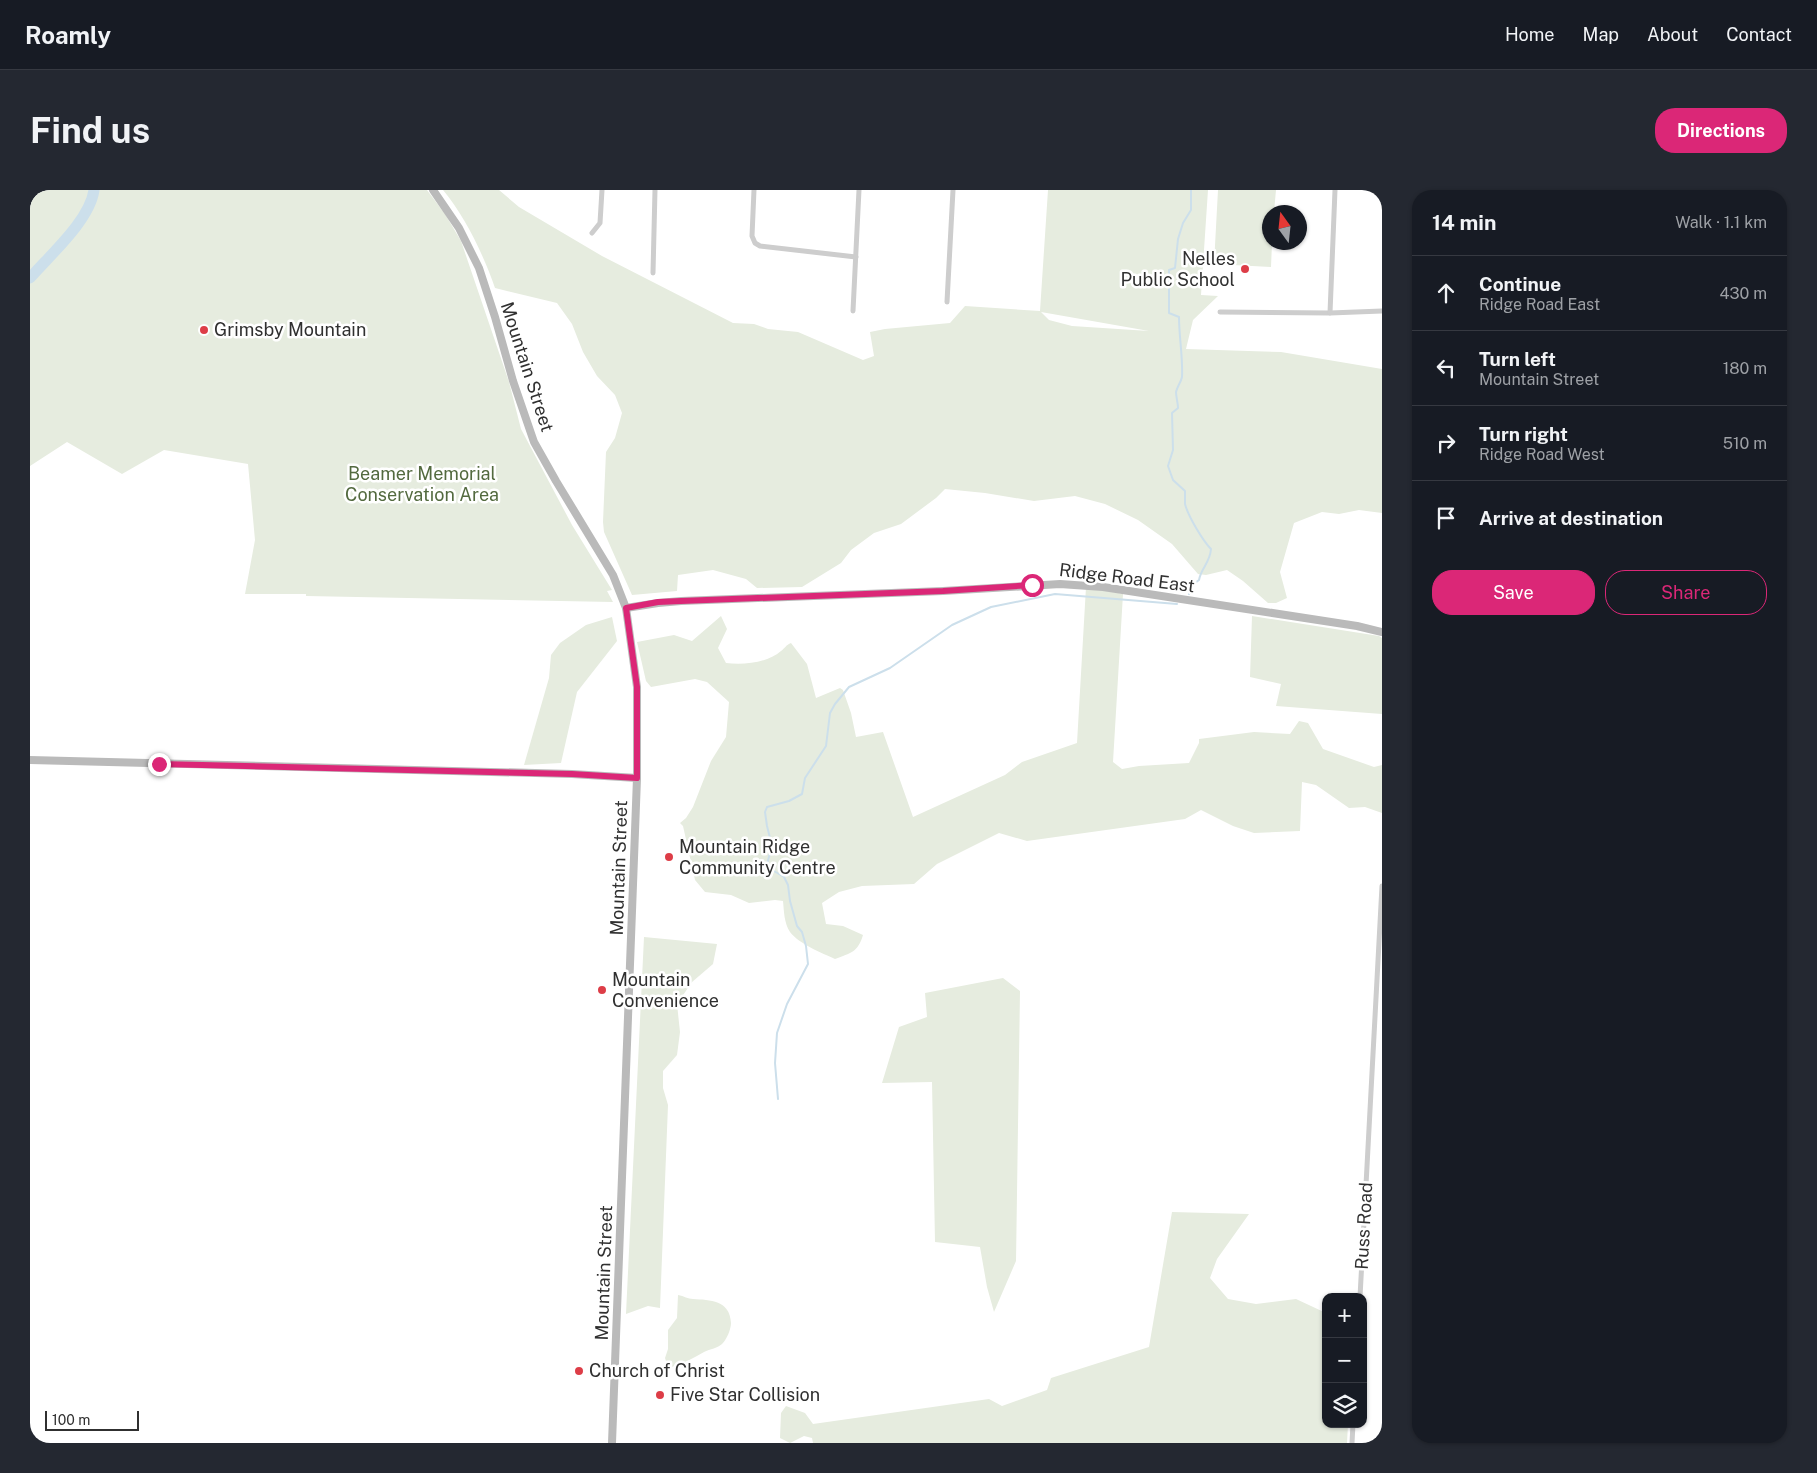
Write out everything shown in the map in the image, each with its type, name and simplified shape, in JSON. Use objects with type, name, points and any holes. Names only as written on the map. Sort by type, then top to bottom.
[{"type":"main road","name":"Mountain Street","points":[[433,190],[459,228],[479,268],[496,317],[513,381],[534,442],[613,575],[626,608],[637,687],[637,778],[612,1443]]},
{"type":"main road","name":"Ridge Road East","points":[[626,608],[658,602],[943,591],[1060,584],[1103,587],[1357,626],[1382,632]]},
{"type":"main road","points":[[30,760],[572,774],[637,778]]},
{"type":"street","points":[[592,233],[600,223],[602,190]]},
{"type":"street","points":[[653,273],[655,190]]},
{"type":"street","points":[[754,190],[752,236],[755,243],[760,246],[856,257]]},
{"type":"street","points":[[853,311],[859,190]]},
{"type":"street","points":[[947,302],[953,190]]},
{"type":"street","points":[[1330,313],[1335,190]]},
{"type":"street","points":[[1220,312],[1330,313],[1382,311]]},
{"type":"street","name":"Russ Road","points":[[1360,1293],[1382,886]]},
{"type":"street","points":[[1352,1443],[1353,1428]]},
{"type":"green space","name":"Beamer Memorial Conservation Area","points":[[30,190],[427,190],[445,214],[461,241],[509,382],[521,429],[572,525],[612,590],[607,591],[613,602],[245,594],[255,540],[248,464],[164,450],[122,474],[67,442],[30,466]]},
{"type":"green space","points":[[443,190],[499,190],[519,207],[602,256],[733,323],[754,324],[768,329],[798,332],[863,360],[874,356],[870,332],[950,323],[965,306],[1040,311],[1048,190],[1208,190],[1201,295],[1218,296],[1193,320],[1186,349],[1281,352],[1382,369],[1382,513],[1359,510],[1339,514],[1322,512],[1294,523],[1280,572],[1287,598],[1276,603],[1268,603],[1227,570],[1206,575],[1198,574],[1172,544],[1138,520],[1105,504],[1075,496],[1034,501],[945,489],[901,524],[874,533],[851,550],[841,563],[802,587],[757,588],[746,579],[713,570],[678,575],[677,591],[632,595],[604,532],[603,522],[606,452],[615,438],[622,413],[615,395],[597,376],[583,352],[572,324],[557,303],[495,288],[473,237]],"holes":[[[1041,312],[1149,331],[1072,326],[1049,320]]]},
{"type":"green space","points":[[1218,190],[1276,190],[1275,205],[1262,205],[1262,250],[1272,250],[1271,267],[1214,264]]},
{"type":"green space","points":[[1086,587],[1123,594],[1113,762],[1122,769],[1189,763],[1199,743],[1199,739],[1254,732],[1290,734],[1299,721],[1308,723],[1323,749],[1374,767],[1382,765],[1382,813],[1365,807],[1349,808],[1316,785],[1302,782],[1300,831],[1254,833],[1233,826],[1201,810],[1185,819],[1027,841],[999,833],[937,864],[914,884],[862,886],[839,892],[822,903],[826,924],[843,926],[863,935],[859,945],[853,951],[835,959],[805,944],[790,932],[785,921],[783,901],[749,903],[731,895],[705,892],[695,880],[683,826],[680,823],[686,818],[693,807],[711,761],[726,737],[729,702],[707,682],[695,679],[651,687],[646,681],[637,642],[674,635],[692,641],[721,616],[727,629],[718,648],[726,663],[740,664],[762,661],[775,655],[791,643],[807,664],[816,698],[840,688],[843,690],[851,713],[856,737],[883,732],[913,817],[1005,775],[1022,762],[1077,743]]},
{"type":"green space","points":[[1252,616],[1382,638],[1382,714],[1276,706],[1281,684],[1250,677]]},
{"type":"green space","points":[[612,617],[617,641],[577,692],[561,763],[524,765],[549,678],[551,655],[560,643],[586,625]]},
{"type":"green space","points":[[644,937],[717,944],[713,964],[692,982],[677,1004],[680,1032],[677,1055],[663,1071],[663,1088],[668,1105],[660,1308],[648,1306],[626,1314]]},
{"type":"green space","points":[[1003,978],[1020,991],[1016,1261],[994,1312],[987,1287],[980,1247],[935,1242],[932,1082],[882,1083],[899,1027],[927,1017],[925,993]]},
{"type":"green space","points":[[1172,1212],[1249,1214],[1217,1259],[1210,1278],[1228,1299],[1256,1304],[1296,1299],[1322,1311],[1322,1428],[1348,1428],[1347,1443],[813,1443],[812,1438],[804,1436],[790,1443],[780,1438],[781,1413],[786,1406],[805,1413],[813,1424],[989,1399],[1002,1406],[1047,1390],[1051,1378],[1149,1347]]},
{"type":"green space","points":[[678,1295],[718,1303],[730,1315],[731,1325],[727,1337],[720,1345],[672,1367],[667,1364],[665,1358],[668,1349],[668,1330],[677,1318]]},
{"type":"waterway","points":[[30,278],[77,225],[91,201],[94,190]]},
{"type":"waterway","points":[[1189,594],[1195,583],[1199,580],[1211,549],[1192,521],[1185,504],[1185,491],[1173,480],[1168,466],[1173,450],[1172,413],[1178,408],[1176,392],[1182,370],[1179,317],[1169,313],[1169,270],[1175,268],[1178,239],[1183,223],[1191,210],[1191,190]]},
{"type":"waterway","points":[[778,1099],[775,1063],[777,1033],[787,1004],[808,964],[806,946],[802,932],[797,926],[788,885],[784,877],[769,868],[767,864],[772,846],[765,812],[767,807],[789,801],[802,794],[805,778],[826,746],[830,713],[835,704],[849,687],[890,668],[952,625],[991,607],[1055,594],[1177,604]]},
{"type":"place","name":"Nelles Public School","points":[[1245,269]]},
{"type":"place","name":"Grimsby Mountain","points":[[204,330]]},
{"type":"place","name":"Mountain Ridge Community Centre","points":[[669,857]]},
{"type":"place","name":"Mountain Convenience","points":[[602,990]]},
{"type":"place","name":"Church of Christ","points":[[579,1371]]},
{"type":"place","name":"Five Star Collision","points":[[660,1395]]},
{"type":"route","points":[[159,764],[572,774],[637,778],[637,687],[626,608],[658,602],[943,591],[1032,585]]}]
